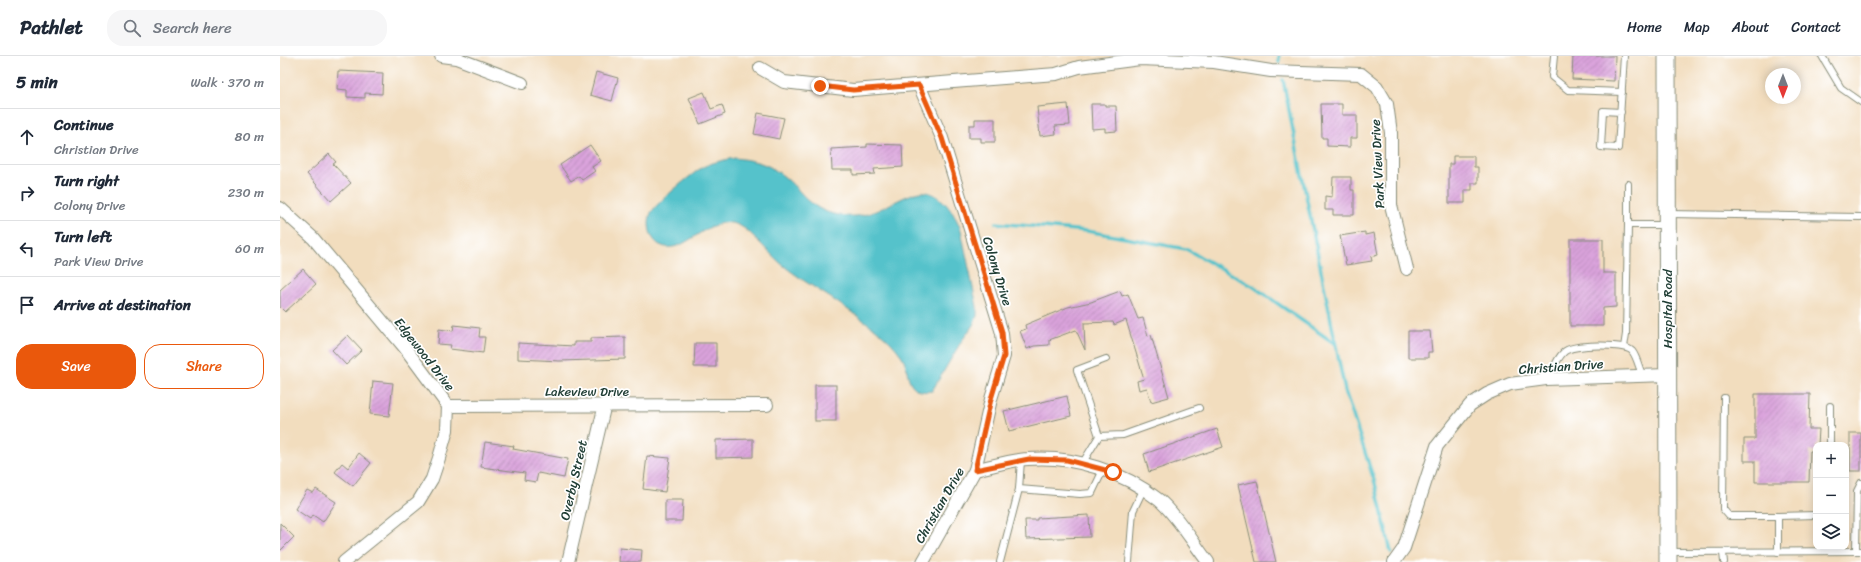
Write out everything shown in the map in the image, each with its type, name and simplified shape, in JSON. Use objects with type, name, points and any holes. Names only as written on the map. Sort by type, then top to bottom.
[{"type":"street","points":[[441,56],[456,58],[522,83]]},
{"type":"street","name":"Hospital Road","points":[[1667,56],[1668,557]]},
{"type":"street","name":"Park View Drive","points":[[760,68],[784,82],[847,89],[1056,74],[1079,67],[1140,59],[1214,62],[1271,70],[1361,74],[1377,86],[1387,104],[1391,133],[1392,205],[1407,270]]},
{"type":"street","name":"Colony Drive","points":[[919,85],[942,138],[1002,332],[1004,356],[991,399],[975,470]]},
{"type":"street","name":"Edgewood Drive","points":[[280,208],[318,244],[405,348],[448,406],[447,430],[439,458],[432,479],[418,502],[344,562]]},
{"type":"street","name":"Christian Drive","points":[[1394,562],[1404,548],[1437,446],[1470,405],[1487,394],[1510,384],[1548,379],[1668,374]]},
{"type":"street","name":"Lakeview Drive","points":[[448,406],[605,404],[767,405]]},
{"type":"street","name":"Overby Street","points":[[568,562],[605,404]]},
{"type":"street","name":"Christian Drive","points":[[923,562],[975,470],[1021,460],[1067,460],[1113,472],[1159,500],[1208,562]]},
{"type":"lane","points":[[1554,56],[1552,77],[1568,90],[1622,92]]},
{"type":"lane","points":[[1621,112],[1603,111],[1601,147],[1618,148],[1621,112],[1624,56]]},
{"type":"lane","points":[[1822,56],[1841,88],[1861,102]]},
{"type":"lane","points":[[1624,347],[1626,334],[1628,184]]},
{"type":"lane","points":[[1628,225],[1667,220],[1861,217]]},
{"type":"lane","points":[[1548,379],[1556,362],[1564,351],[1579,346],[1624,347],[1632,352],[1642,374]]},
{"type":"lane","points":[[1082,464],[1099,436],[1077,370],[1106,359]]},
{"type":"lane","points":[[1724,398],[1723,509],[1729,516],[1813,515]]},
{"type":"lane","points":[[1830,406],[1830,442]]},
{"type":"lane","points":[[1099,436],[1123,435],[1199,408]]},
{"type":"lane","points":[[1001,562],[1019,489],[1021,460]]},
{"type":"lane","points":[[1019,489],[1080,494],[1092,493],[1103,470]]},
{"type":"lane","points":[[1668,557],[1723,553],[1859,551],[1857,491],[1861,483]]},
{"type":"lane","points":[[1129,562],[1132,511],[1143,490]]},
{"type":"lane","points":[[1778,516],[1778,552]]},
{"type":"lane","points":[[1723,553],[1724,562]]},
{"type":"water","points":[[735,158],[756,162],[770,167],[785,177],[815,205],[834,214],[857,216],[866,214],[883,208],[907,196],[924,192],[931,193],[938,197],[950,209],[961,230],[977,307],[977,316],[973,325],[961,342],[932,391],[921,391],[912,385],[903,359],[890,342],[862,319],[785,267],[741,226],[732,223],[722,223],[703,231],[677,246],[669,247],[660,245],[653,239],[649,221],[651,213],[660,202],[675,188],[703,167],[715,162]]},
{"type":"building","points":[[1573,56],[1615,56],[1614,81],[1572,79]]},
{"type":"building","points":[[338,71],[383,73],[382,94],[365,93],[365,98],[347,97],[347,90],[337,89]]},
{"type":"building","points":[[596,72],[618,78],[612,101],[590,95]]},
{"type":"building","points":[[704,92],[711,109],[722,105],[725,114],[700,124],[689,98]]},
{"type":"building","points":[[1068,104],[1070,125],[1055,126],[1056,134],[1040,136],[1037,107]]},
{"type":"building","points":[[1091,104],[1116,106],[1117,131],[1105,132],[1105,128],[1092,129]]},
{"type":"building","points":[[1321,104],[1342,104],[1342,115],[1357,115],[1357,138],[1350,138],[1350,147],[1327,146],[1327,138],[1322,138]]},
{"type":"building","points":[[758,113],[784,118],[779,139],[754,134]]},
{"type":"building","points":[[975,119],[995,119],[995,142],[981,142],[981,138],[969,138],[969,125],[975,125]]},
{"type":"building","points":[[867,144],[902,145],[903,167],[874,169],[875,174],[853,175],[853,170],[832,170],[831,149],[867,147]]},
{"type":"building","points":[[590,145],[601,161],[592,167],[595,171],[582,180],[579,176],[571,181],[560,165]]},
{"type":"building","points":[[329,154],[336,162],[333,164],[351,183],[331,201],[307,174]]},
{"type":"building","points":[[1453,156],[1474,156],[1474,167],[1478,167],[1478,183],[1472,183],[1472,190],[1465,190],[1465,203],[1449,203],[1449,164],[1453,164]]},
{"type":"building","points":[[1333,177],[1351,177],[1351,190],[1354,190],[1354,215],[1333,215],[1333,210],[1325,210],[1325,196],[1332,197]]},
{"type":"building","points":[[1365,232],[1365,235],[1374,233],[1378,255],[1371,257],[1372,261],[1346,265],[1340,236]]},
{"type":"building","points":[[1570,239],[1603,239],[1603,273],[1616,273],[1616,307],[1603,308],[1603,326],[1570,326]]},
{"type":"building","points":[[303,269],[316,284],[285,312],[280,307],[280,290]]},
{"type":"building","points":[[1120,291],[1122,296],[1128,294],[1138,319],[1143,318],[1148,336],[1151,335],[1169,397],[1151,402],[1147,388],[1139,390],[1137,381],[1144,379],[1126,320],[1114,325],[1113,322],[1084,323],[1085,350],[1076,330],[1049,340],[1049,345],[1034,346],[1027,349],[1020,331],[1026,329],[1025,325],[1068,307],[1091,302]]},
{"type":"building","points":[[454,325],[480,328],[479,337],[485,337],[483,353],[450,349],[451,345],[438,344],[439,329],[453,331]]},
{"type":"building","points":[[1408,331],[1430,331],[1432,352],[1428,352],[1428,358],[1408,358]]},
{"type":"building","points":[[348,335],[362,350],[346,365],[332,350]]},
{"type":"building","points":[[625,337],[625,359],[560,361],[518,359],[518,343],[574,346],[574,342],[591,342],[591,338]]},
{"type":"building","points":[[695,343],[716,343],[716,367],[694,367]]},
{"type":"building","points":[[373,381],[393,383],[389,416],[370,414]]},
{"type":"building","points":[[815,385],[836,385],[836,421],[815,421]]},
{"type":"building","points":[[1755,394],[1810,394],[1809,429],[1819,429],[1818,442],[1813,442],[1813,451],[1810,451],[1809,482],[1755,482],[1755,461],[1744,461],[1744,439],[1755,439]]},
{"type":"building","points":[[1067,396],[1071,416],[1009,431],[1004,411]]},
{"type":"building","points":[[1217,429],[1223,447],[1149,472],[1144,454]]},
{"type":"building","points":[[1850,433],[1861,433],[1861,471],[1850,471]]},
{"type":"building","points":[[753,439],[753,457],[716,458],[716,440]]},
{"type":"building","points":[[485,442],[514,446],[513,449],[568,459],[564,478],[538,473],[536,482],[524,480],[525,473],[481,467]]},
{"type":"building","points":[[359,453],[371,463],[353,486],[335,472],[342,463],[348,468]]},
{"type":"building","points":[[647,456],[670,458],[665,492],[643,489]]},
{"type":"building","points":[[1257,481],[1276,562],[1256,562],[1238,485]]},
{"type":"building","points":[[316,489],[336,502],[323,522],[313,515],[310,519],[295,509],[307,490],[313,493]]},
{"type":"building","points":[[665,500],[683,500],[682,521],[665,521]]},
{"type":"building","points":[[1089,515],[1090,537],[1026,539],[1025,520]]},
{"type":"building","points":[[280,523],[294,537],[280,551]]},
{"type":"building","points":[[620,548],[642,550],[641,562],[619,562]]},
{"type":"waterway","points":[[1279,56],[1279,62]]},
{"type":"waterway","points":[[1283,80],[1345,391],[1375,483],[1391,552]]},
{"type":"waterway","points":[[996,223],[1087,231],[1186,249],[1254,287],[1334,343]]},
{"type":"route","points":[[820,86],[853,90],[919,85],[942,138],[1002,332],[1004,356],[991,399],[975,470],[1029,459],[1067,460],[1113,472]]}]
